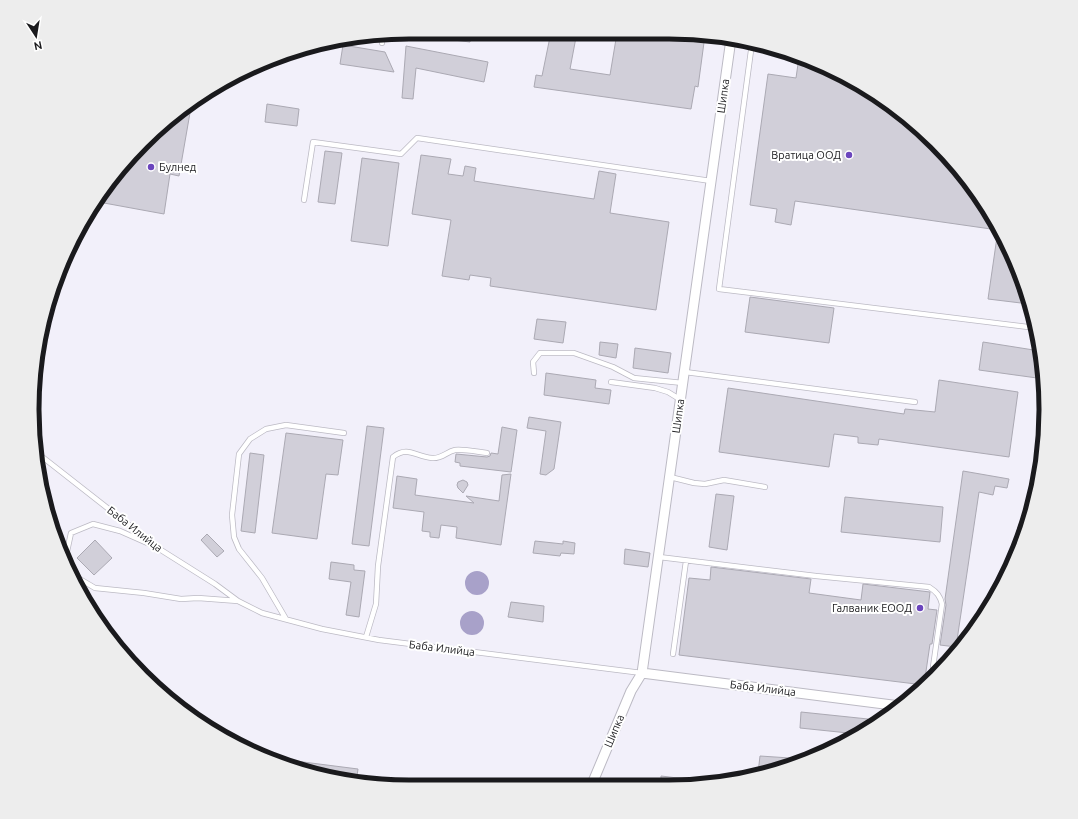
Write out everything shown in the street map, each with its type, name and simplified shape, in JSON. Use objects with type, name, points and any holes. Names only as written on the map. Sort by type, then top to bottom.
[{"type":"street","name":"Шипка","points":[[594,780],[631,691],[642,673],[730,44]]},
{"type":"street","name":"Баба Илийца","points":[[642,673],[891,705]]},
{"type":"lane","points":[[751,49],[719,289],[1029,327]]},
{"type":"lane","points":[[304,200],[313,142],[401,154],[417,138],[711,181]]},
{"type":"lane","points":[[534,372],[533,362],[540,353],[574,353],[613,367],[634,378],[683,383]]},
{"type":"lane","points":[[685,372],[915,402]]},
{"type":"lane","points":[[611,382],[655,388],[668,392],[681,400]]},
{"type":"lane","points":[[286,619],[262,578],[239,549],[234,538],[232,515],[239,454],[250,439],[266,429],[286,426],[344,433]]},
{"type":"lane","points":[[366,637],[376,604],[378,566],[393,457],[398,453],[405,451],[431,458],[441,458],[448,452],[457,450],[487,453]]},
{"type":"lane","name":"Баба Илийца","points":[[42,456],[82,486],[161,550],[215,584],[238,601],[262,613],[322,629],[366,637],[642,673]]},
{"type":"lane","points":[[670,477],[694,483],[705,484],[724,480],[765,487]]},
{"type":"lane","points":[[67,551],[71,533],[93,524],[120,531],[161,550]]},
{"type":"lane","points":[[659,557],[930,587],[941,597],[942,604],[934,667]]},
{"type":"lane","points":[[673,654],[686,561]]},
{"type":"lane","points":[[81,579],[95,588],[144,593],[181,599],[198,598],[238,601]]},
{"type":"shaded area","points":[[477,571],[482,572],[488,578],[488,588],[482,594],[477,595],[472,594],[466,588],[465,583],[466,578],[472,572]]},
{"type":"shaded area","points":[[472,611],[481,614],[484,623],[481,632],[472,635],[463,632],[460,623],[463,614]]},
{"type":"building","points":[[445,39],[471,39],[470,42]]},
{"type":"building","points":[[550,39],[576,39],[570,69],[610,75],[616,39],[704,41],[698,87],[695,86],[691,109],[534,87],[536,75],[542,76]]},
{"type":"building","points":[[343,45],[385,52],[394,72],[340,64]]},
{"type":"building","points":[[406,46],[488,62],[484,82],[416,68],[413,99],[402,98]]},
{"type":"building","name":"Вратица ООД","points":[[798,63],[832,77],[854,89],[874,101],[894,116],[913,131],[947,165],[977,204],[992,229],[795,201],[791,225],[775,222],[777,209],[750,205],[768,74],[796,78]]},
{"type":"building","points":[[267,104],[299,109],[297,126],[265,122]]},
{"type":"building","name":"Булнед","points":[[190,111],[179,176],[170,174],[164,214],[104,203],[105,199],[131,165],[165,131]]},
{"type":"building","points":[[325,151],[342,153],[335,204],[318,202]]},
{"type":"building","points":[[421,155],[451,159],[448,174],[463,176],[465,166],[476,168],[474,181],[594,199],[599,171],[616,174],[610,213],[669,222],[656,310],[490,286],[491,278],[470,275],[469,280],[442,276],[451,220],[412,214]]},
{"type":"building","points":[[362,158],[399,163],[388,246],[351,241]]},
{"type":"building","name":"Вратица ООД","points":[[997,238],[1011,268],[1023,303],[988,299]]},
{"type":"building","points":[[750,297],[834,308],[829,343],[745,332]]},
{"type":"building","points":[[537,319],[566,322],[563,343],[534,339]]},
{"type":"building","points":[[600,342],[618,344],[616,358],[599,355]]},
{"type":"building","points":[[983,342],[1034,350],[1037,378],[979,370]]},
{"type":"building","points":[[635,348],[671,353],[668,373],[633,368]]},
{"type":"building","points":[[546,373],[596,380],[595,388],[611,390],[609,404],[544,395]]},
{"type":"building","points":[[939,380],[1018,392],[1009,457],[879,439],[878,445],[858,443],[858,437],[834,434],[829,467],[719,452],[728,388],[904,414],[905,409],[935,412]]},
{"type":"building","points":[[529,417],[561,422],[554,469],[546,475],[540,474],[546,431],[527,428]]},
{"type":"building","points":[[367,426],[384,428],[369,546],[352,544]]},
{"type":"building","points":[[502,427],[517,430],[511,472],[460,466],[460,463],[455,462],[456,454],[487,457],[490,456],[491,453],[498,454]]},
{"type":"building","points":[[286,433],[343,440],[338,475],[326,474],[317,539],[272,533]]},
{"type":"building","points":[[250,453],[264,455],[255,533],[241,531]]},
{"type":"building","points":[[963,471],[1009,479],[1007,488],[995,486],[993,495],[979,492],[957,642],[953,647],[940,645],[946,605],[945,599]]},
{"type":"building","points":[[511,474],[501,545],[456,538],[457,527],[441,525],[439,538],[430,537],[430,532],[422,531],[424,512],[393,508],[397,476],[417,479],[415,495],[474,503],[466,496],[499,501],[502,475]]},
{"type":"building","points":[[463,480],[467,482],[468,485],[463,493],[457,485],[458,482]]},
{"type":"building","points":[[716,494],[734,496],[727,550],[709,547]]},
{"type":"building","points":[[845,497],[943,507],[940,542],[841,532]]},
{"type":"building","points":[[207,534],[224,551],[217,557],[201,540]]},
{"type":"building","points":[[95,540],[112,558],[94,575],[77,558]]},
{"type":"building","points":[[535,541],[563,544],[563,541],[575,543],[574,554],[561,553],[560,556],[533,553]]},
{"type":"building","points":[[625,549],[650,553],[648,567],[624,564]]},
{"type":"building","points":[[331,562],[354,565],[354,570],[365,571],[359,617],[346,615],[351,582],[329,579]]},
{"type":"building","points":[[711,567],[811,579],[809,593],[861,600],[863,584],[930,592],[928,609],[937,610],[925,676],[917,684],[679,655],[689,578],[710,580]]},
{"type":"building","points":[[511,602],[544,606],[543,622],[508,617]]},
{"type":"building","points":[[801,712],[868,719],[868,722],[848,733],[800,728]]},
{"type":"building","points":[[760,756],[793,758],[788,760],[759,768]]},
{"type":"building","points":[[292,761],[358,769],[357,776],[337,773]]},
{"type":"building","points":[[661,776],[686,779],[668,780],[661,780]]},
{"type":"place","name":"Вратица ООД","points":[[849,155]]},
{"type":"place","name":"Булнед","points":[[151,167]]},
{"type":"place","name":"Галваник ЕООД","points":[[920,608]]}]
